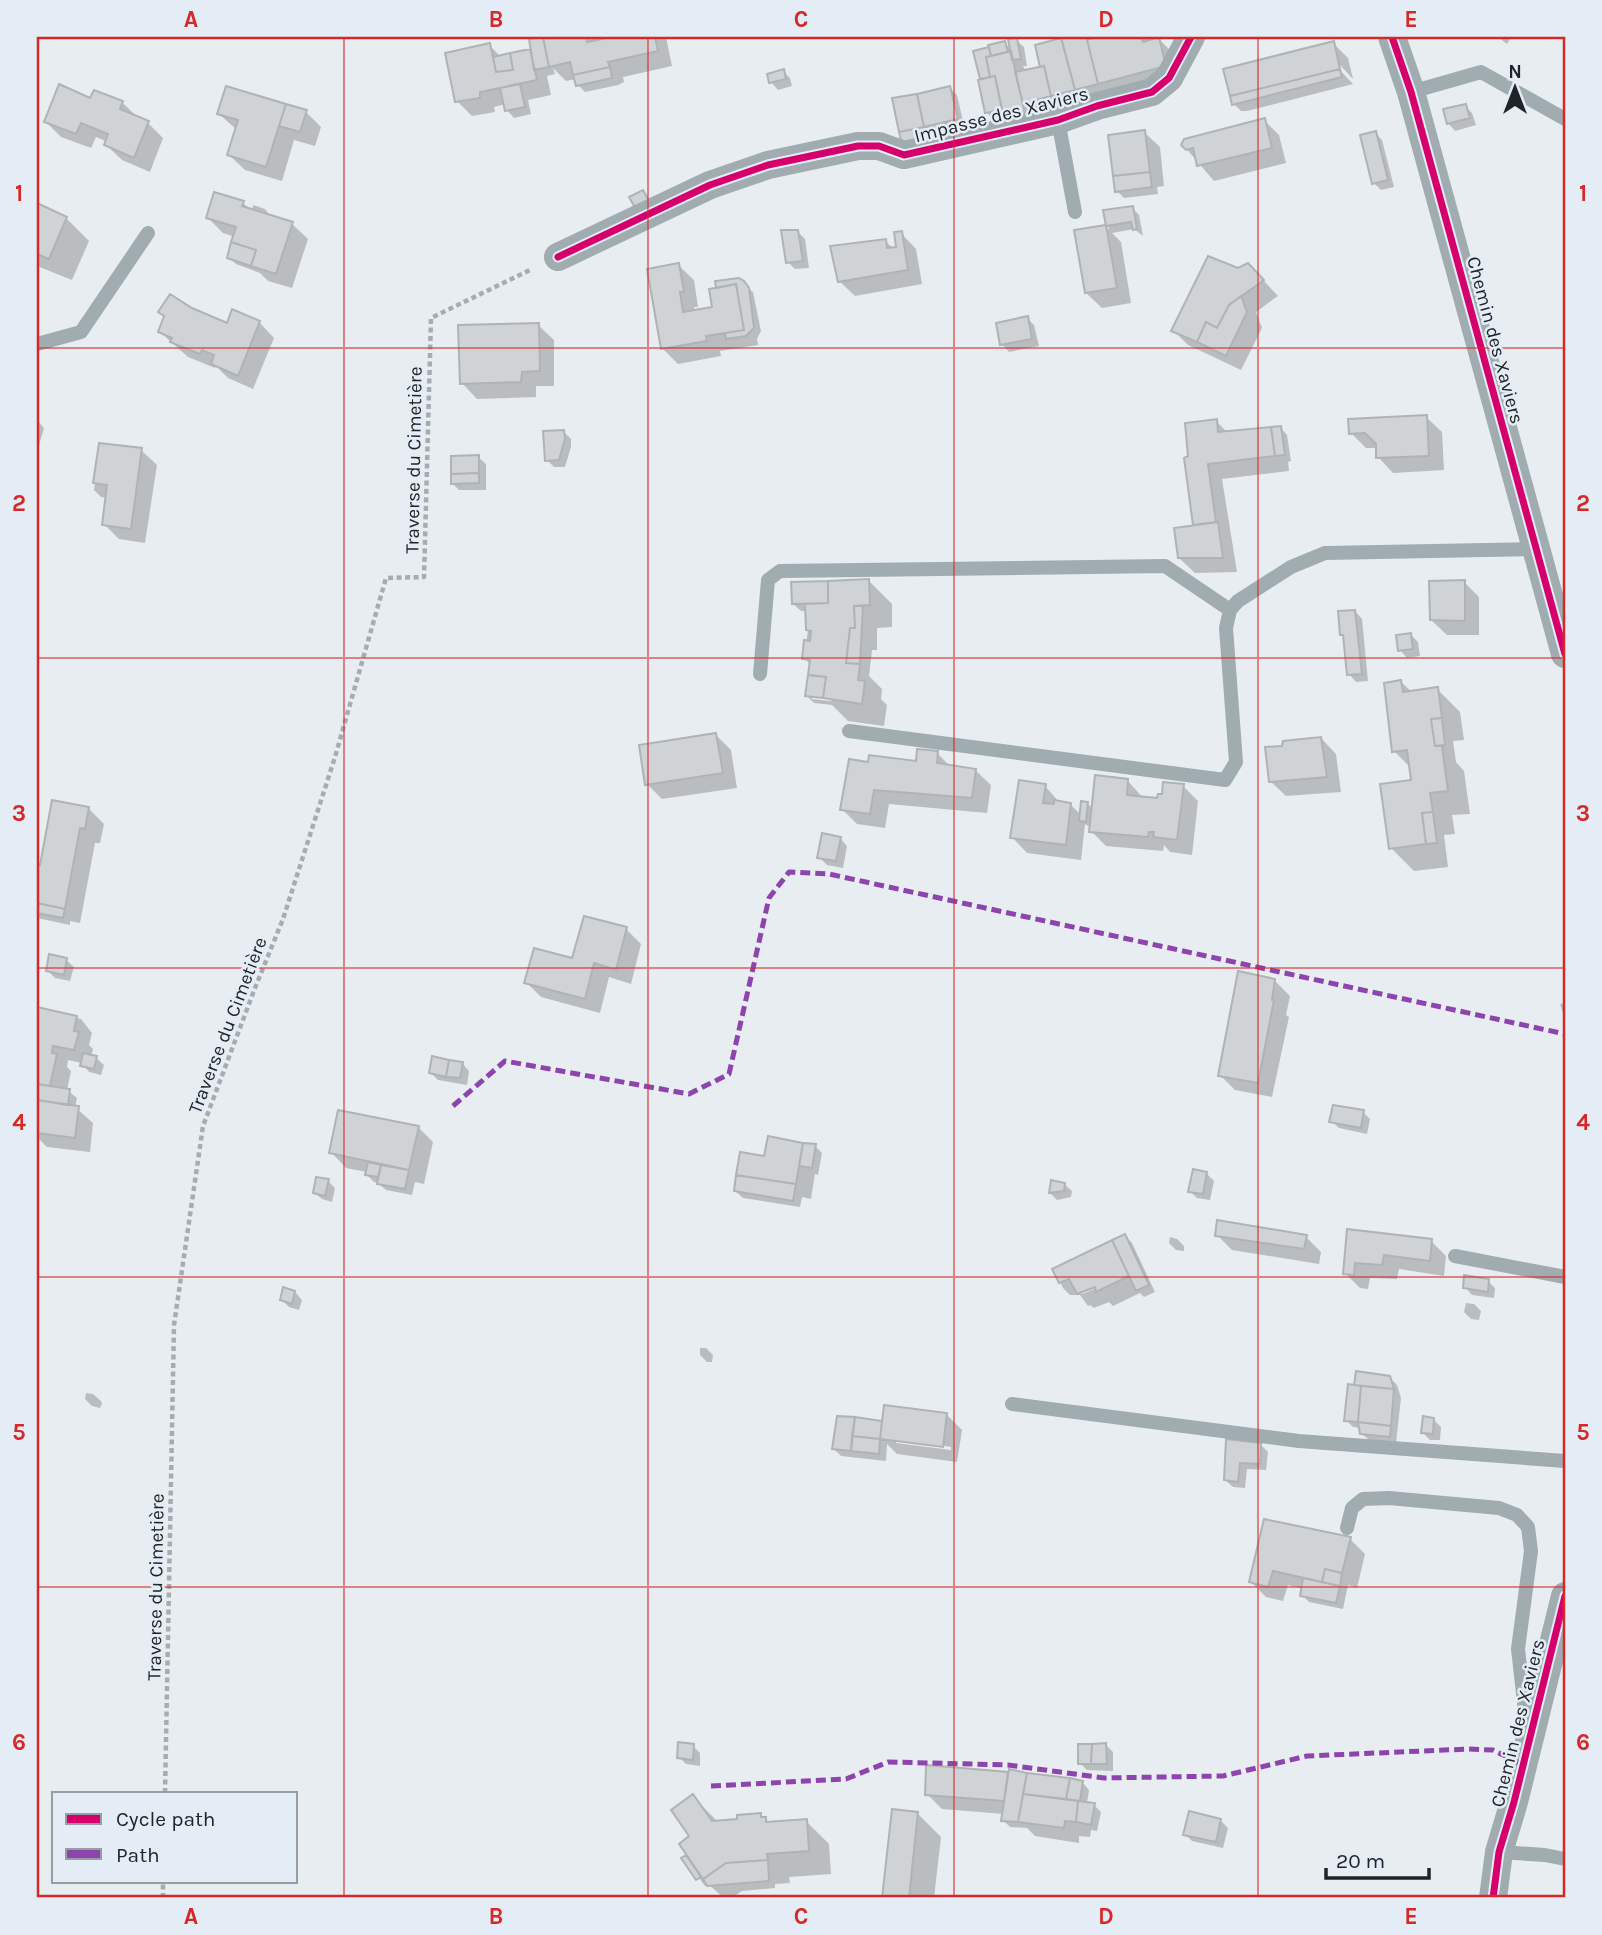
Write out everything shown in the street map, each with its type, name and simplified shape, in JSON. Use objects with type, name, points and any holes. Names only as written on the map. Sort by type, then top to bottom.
[{"type":"street","name":"Impasse des Xaviers","points":[[558,257],[710,185],[768,165],[858,146],[879,146],[904,155],[1058,120],[1097,106],[1152,92],[1169,78],[1191,37]]},
{"type":"street","name":"Chemin des Xaviers","points":[[1392,37],[1411,92],[1565,654]]},
{"type":"street","name":"Chemin des Xaviers","points":[[1493,1898],[1499,1852],[1565,1596]]},
{"type":"lane","points":[[1411,92],[1481,72],[1565,119]]},
{"type":"lane","points":[[1058,120],[1075,212]]},
{"type":"lane","points":[[37,344],[81,332],[148,233]]},
{"type":"lane","points":[[849,731],[1225,780],[1236,762],[1226,628],[1230,610],[1238,601],[1291,567],[1325,553],[1537,549]]},
{"type":"lane","points":[[760,674],[768,580],[780,571],[1164,566],[1230,610]]},
{"type":"lane","points":[[1455,1255],[1565,1277]]},
{"type":"lane","points":[[1012,1404],[1299,1441],[1565,1461]]},
{"type":"lane","points":[[1347,1528],[1352,1508],[1363,1499],[1389,1498],[1499,1508],[1517,1515],[1528,1527],[1531,1551],[1518,1648],[1528,1746]]},
{"type":"lane","points":[[1499,1852],[1565,1859]]},
{"type":"building","points":[[543,37],[586,37],[587,42],[602,39],[601,37],[655,37],[658,51],[608,62],[610,67],[573,75],[570,62],[549,67]]},
{"type":"building","points":[[543,37],[549,67],[534,70],[529,39]]},
{"type":"building","points":[[1061,37],[1089,37],[1087,40],[1098,84],[1075,90]]},
{"type":"building","points":[[1096,37],[1141,37],[1143,42],[1159,37],[1166,66],[1098,84],[1087,40]]},
{"type":"building","points":[[1017,38],[1021,59],[1012,60],[1008,39]]},
{"type":"building","points":[[1061,38],[1075,90],[1051,96],[1044,66],[1040,67],[1035,45]]},
{"type":"building","points":[[1005,41],[1008,52],[991,56],[988,45]]},
{"type":"building","points":[[1334,41],[1340,69],[1230,96],[1223,69]]},
{"type":"building","points":[[490,43],[496,72],[513,70],[510,53],[530,49],[537,80],[480,92],[480,98],[455,102],[445,53]]},
{"type":"building","points":[[989,47],[991,56],[986,57],[990,77],[980,79],[973,51]]},
{"type":"building","points":[[1011,51],[1025,114],[1004,119],[995,76],[990,77],[986,57]]},
{"type":"building","points":[[510,53],[513,70],[496,72],[493,57]]},
{"type":"building","points":[[1044,66],[1051,96],[1023,104],[1015,72]]},
{"type":"building","points":[[610,67],[612,78],[576,86],[573,75]]},
{"type":"building","points":[[784,69],[786,79],[769,83],[767,74]]},
{"type":"building","points":[[1340,69],[1342,77],[1232,105],[1230,96]]},
{"type":"building","points":[[995,76],[1002,110],[985,113],[978,80]]},
{"type":"building","points":[[59,84],[90,98],[94,90],[123,101],[120,109],[149,121],[134,158],[104,145],[108,134],[81,123],[76,134],[44,122]]},
{"type":"building","points":[[520,84],[525,107],[505,111],[500,88]]},
{"type":"building","points":[[226,86],[286,104],[266,167],[227,155],[238,120],[217,114]]},
{"type":"building","points":[[950,86],[958,119],[924,127],[917,94]]},
{"type":"building","points":[[917,94],[924,127],[899,132],[892,98]]},
{"type":"building","points":[[286,104],[307,110],[300,132],[279,126]]},
{"type":"building","points":[[1466,104],[1470,118],[1447,124],[1443,109]]},
{"type":"building","points":[[1265,118],[1272,148],[1197,166],[1193,148],[1186,150],[1181,145],[1184,139]]},
{"type":"building","points":[[924,127],[927,139],[902,145],[899,132]]},
{"type":"building","points":[[1145,130],[1150,172],[1113,176],[1108,135]]},
{"type":"building","points":[[1376,131],[1388,180],[1372,184],[1360,135]]},
{"type":"building","points":[[1150,172],[1152,187],[1115,192],[1113,176]]},
{"type":"building","points":[[643,190],[652,206],[638,213],[629,197]]},
{"type":"building","points":[[214,192],[244,201],[242,206],[293,222],[276,274],[251,266],[256,250],[231,242],[236,227],[206,218]]},
{"type":"building","points":[[37,203],[67,217],[49,259],[37,254]]},
{"type":"building","points":[[1133,206],[1137,229],[1133,230],[1131,222],[1106,226],[1103,210]]},
{"type":"building","points":[[1106,225],[1117,288],[1085,293],[1074,230]]},
{"type":"building","points":[[781,230],[798,230],[803,261],[786,263]]},
{"type":"building","points":[[902,231],[908,270],[838,282],[830,246],[886,239],[887,248],[896,247],[894,232]]},
{"type":"building","points":[[231,242],[256,250],[251,266],[227,258]]},
{"type":"building","points":[[1208,256],[1238,268],[1248,263],[1264,280],[1229,305],[1217,328],[1206,322],[1197,342],[1171,331]]},
{"type":"building","points":[[679,263],[684,292],[680,292],[683,312],[712,307],[709,289],[736,284],[744,330],[706,336],[707,341],[661,349],[647,269]]},
{"type":"building","points":[[739,278],[749,288],[754,328],[746,336],[726,339],[725,333],[744,330],[736,284],[716,288],[715,281]]},
{"type":"building","points":[[170,294],[192,308],[227,323],[232,309],[260,321],[238,376],[211,364],[214,355],[202,350],[200,354],[170,342],[172,338],[158,332],[164,316],[158,312]]},
{"type":"building","points":[[1241,296],[1247,312],[1226,356],[1197,342],[1206,322],[1217,328],[1229,305]]},
{"type":"building","points":[[1028,316],[1032,339],[1000,345],[996,323]]},
{"type":"building","points":[[539,323],[540,371],[522,372],[521,382],[460,384],[458,325]]},
{"type":"building","points":[[1427,415],[1429,456],[1376,458],[1376,444],[1365,433],[1349,434],[1348,419]]},
{"type":"building","points":[[1217,419],[1218,432],[1271,427],[1275,456],[1208,464],[1216,522],[1193,525],[1184,458],[1188,456],[1185,423]]},
{"type":"building","points":[[1281,426],[1285,455],[1275,456],[1271,427]]},
{"type":"building","points":[[564,430],[565,439],[559,460],[545,461],[543,431]]},
{"type":"building","points":[[99,443],[142,448],[131,529],[102,525],[107,485],[93,483]]},
{"type":"building","points":[[479,455],[479,473],[451,474],[451,456]]},
{"type":"building","points":[[479,473],[479,483],[451,484],[451,474]]},
{"type":"building","points":[[1218,522],[1223,558],[1178,558],[1174,528]]},
{"type":"building","points":[[869,579],[870,605],[854,606],[855,628],[850,628],[846,663],[860,664],[858,680],[865,681],[862,704],[823,698],[826,677],[808,675],[810,660],[802,659],[804,640],[810,641],[811,631],[806,630],[805,604],[828,603],[828,581]]},
{"type":"building","points":[[1465,580],[1465,621],[1430,620],[1429,581]]},
{"type":"building","points":[[828,581],[828,603],[792,604],[791,582]]},
{"type":"building","points":[[854,606],[863,606],[860,664],[846,663],[850,628],[855,628]]},
{"type":"building","points":[[1355,610],[1362,674],[1347,675],[1338,611]]},
{"type":"building","points":[[1411,633],[1413,649],[1398,651],[1396,635]]},
{"type":"building","points":[[808,675],[826,677],[823,698],[805,696]]},
{"type":"building","points":[[1401,680],[1403,692],[1438,687],[1442,718],[1431,719],[1435,746],[1442,746],[1448,791],[1430,793],[1433,812],[1422,813],[1426,844],[1389,849],[1380,784],[1411,780],[1407,750],[1392,752],[1384,683]]},
{"type":"building","points":[[1442,718],[1445,745],[1435,746],[1431,719]]},
{"type":"building","points":[[716,733],[723,773],[645,785],[639,745]]},
{"type":"building","points":[[1321,737],[1327,777],[1269,782],[1265,747],[1282,746],[1283,741]]},
{"type":"building","points":[[917,749],[938,751],[937,763],[976,769],[972,798],[874,790],[870,814],[840,810],[849,759],[868,762],[869,755],[916,761]]},
{"type":"building","points":[[1095,775],[1128,779],[1127,795],[1157,798],[1158,794],[1162,794],[1163,782],[1184,784],[1177,840],[1153,837],[1154,832],[1149,832],[1148,837],[1089,832]]},
{"type":"building","points":[[1019,780],[1046,784],[1043,803],[1054,804],[1054,800],[1071,803],[1066,845],[1010,838]]},
{"type":"building","points":[[52,800],[89,807],[85,829],[80,828],[65,909],[37,903],[37,864],[40,865]]},
{"type":"building","points":[[1081,801],[1088,802],[1086,822],[1079,821]]},
{"type":"building","points":[[1433,812],[1437,843],[1426,844],[1422,813]]},
{"type":"building","points":[[822,833],[841,837],[836,861],[817,858]]},
{"type":"building","points":[[37,903],[65,909],[63,918],[37,913]]},
{"type":"building","points":[[584,916],[627,927],[616,970],[594,963],[585,999],[524,983],[534,948],[572,958]]},
{"type":"building","points":[[49,954],[67,958],[64,975],[46,971]]},
{"type":"building","points":[[1238,971],[1275,979],[1274,1000],[1258,1083],[1218,1076]]},
{"type":"building","points":[[37,1007],[77,1016],[74,1031],[79,1032],[74,1050],[53,1046],[52,1053],[57,1054],[50,1086],[37,1084]]},
{"type":"building","points":[[83,1053],[97,1056],[94,1069],[80,1066]]},
{"type":"building","points":[[432,1056],[449,1060],[446,1077],[429,1073]]},
{"type":"building","points":[[449,1060],[463,1062],[460,1078],[446,1077]]},
{"type":"building","points":[[37,1084],[70,1089],[68,1105],[37,1100]]},
{"type":"building","points":[[37,1100],[79,1106],[75,1138],[37,1133]]},
{"type":"building","points":[[1333,1105],[1364,1110],[1361,1128],[1329,1122]]},
{"type":"building","points":[[338,1110],[419,1126],[409,1170],[329,1153]]},
{"type":"building","points":[[768,1136],[803,1143],[796,1184],[736,1175],[740,1152],[764,1156]]},
{"type":"building","points":[[803,1143],[816,1144],[812,1168],[799,1166]]},
{"type":"building","points":[[368,1162],[381,1165],[378,1177],[365,1175]]},
{"type":"building","points":[[381,1165],[409,1170],[405,1189],[377,1184]]},
{"type":"building","points":[[1193,1169],[1207,1172],[1203,1194],[1188,1192]]},
{"type":"building","points":[[736,1175],[796,1184],[793,1201],[734,1191]]},
{"type":"building","points":[[316,1177],[329,1179],[325,1196],[313,1193]]},
{"type":"building","points":[[1051,1180],[1065,1183],[1064,1191],[1049,1193]]},
{"type":"building","points":[[1217,1220],[1307,1235],[1304,1249],[1215,1236]]},
{"type":"building","points":[[1347,1229],[1432,1239],[1430,1261],[1384,1255],[1382,1265],[1355,1263],[1354,1275],[1343,1274]]},
{"type":"building","points":[[1125,1234],[1149,1285],[1136,1291],[1112,1240]]},
{"type":"building","points":[[1112,1240],[1129,1276],[1096,1292],[1095,1287],[1077,1294],[1069,1279],[1059,1283],[1052,1269]]},
{"type":"building","points":[[1464,1275],[1489,1279],[1488,1292],[1463,1288]]},
{"type":"building","points":[[283,1287],[295,1291],[292,1304],[280,1300]]},
{"type":"building","points":[[1356,1371],[1390,1376],[1394,1389],[1354,1385]]},
{"type":"building","points":[[1348,1384],[1361,1386],[1358,1422],[1344,1421]]},
{"type":"building","points":[[1361,1386],[1394,1389],[1391,1426],[1358,1422]]},
{"type":"building","points":[[884,1405],[947,1413],[943,1447],[880,1439]]},
{"type":"building","points":[[837,1416],[855,1417],[851,1451],[832,1449]]},
{"type":"building","points":[[1423,1416],[1434,1418],[1433,1434],[1421,1433]]},
{"type":"building","points":[[855,1417],[882,1421],[880,1439],[852,1436]]},
{"type":"building","points":[[1358,1422],[1391,1426],[1390,1437],[1360,1434]]},
{"type":"building","points":[[852,1436],[880,1439],[879,1454],[851,1451]]},
{"type":"building","points":[[1226,1439],[1261,1443],[1260,1464],[1240,1463],[1238,1482],[1224,1480]]},
{"type":"building","points":[[1264,1519],[1351,1537],[1342,1573],[1325,1569],[1322,1582],[1273,1571],[1268,1587],[1249,1582]]},
{"type":"building","points":[[1325,1569],[1342,1573],[1340,1586],[1322,1582]]},
{"type":"building","points":[[1303,1578],[1340,1586],[1336,1603],[1300,1596]]},
{"type":"building","points":[[678,1742],[694,1744],[693,1760],[677,1758]]},
{"type":"building","points":[[1106,1743],[1107,1764],[1091,1764],[1092,1744]]},
{"type":"building","points":[[1078,1744],[1092,1744],[1091,1764],[1078,1764]]},
{"type":"building","points":[[926,1765],[1008,1772],[1004,1801],[925,1795]]},
{"type":"building","points":[[1009,1769],[1027,1773],[1018,1822],[1001,1821]]},
{"type":"building","points":[[1027,1773],[1070,1778],[1066,1799],[1023,1794]]},
{"type":"building","points":[[1070,1778],[1083,1781],[1080,1801],[1066,1799]]},
{"type":"building","points":[[693,1794],[712,1821],[761,1813],[761,1817],[766,1817],[766,1822],[807,1819],[809,1851],[767,1854],[768,1860],[726,1863],[703,1879],[679,1844],[689,1836],[671,1810]]},
{"type":"building","points":[[1023,1794],[1078,1801],[1076,1822],[1065,1821],[1064,1828],[1018,1822]]},
{"type":"building","points":[[1078,1801],[1095,1803],[1091,1825],[1076,1822]]},
{"type":"building","points":[[892,1809],[918,1812],[909,1898],[882,1898]]},
{"type":"building","points":[[1189,1811],[1221,1819],[1216,1842],[1183,1835]]},
{"type":"building","points":[[686,1855],[701,1877],[696,1880],[681,1858]]},
{"type":"building","points":[[768,1860],[769,1881],[707,1886],[703,1879],[726,1863]]},
{"type":"marked path","points":[[453,1106],[505,1061],[689,1094],[729,1074],[769,898],[789,872],[829,874],[1565,1034]]},
{"type":"marked path","points":[[711,1786],[846,1779],[888,1762],[1008,1765],[1104,1778],[1223,1776],[1307,1756],[1469,1749],[1493,1750],[1524,1765]]},
{"type":"cycle path","points":[[558,257],[710,185],[768,165],[858,146],[879,146],[904,155],[1058,120],[1097,106],[1152,92],[1169,78],[1191,37]]},
{"type":"cycle path","points":[[1392,37],[1411,92],[1565,654]]},
{"type":"cycle path","points":[[1493,1898],[1499,1852],[1565,1596]]}]
